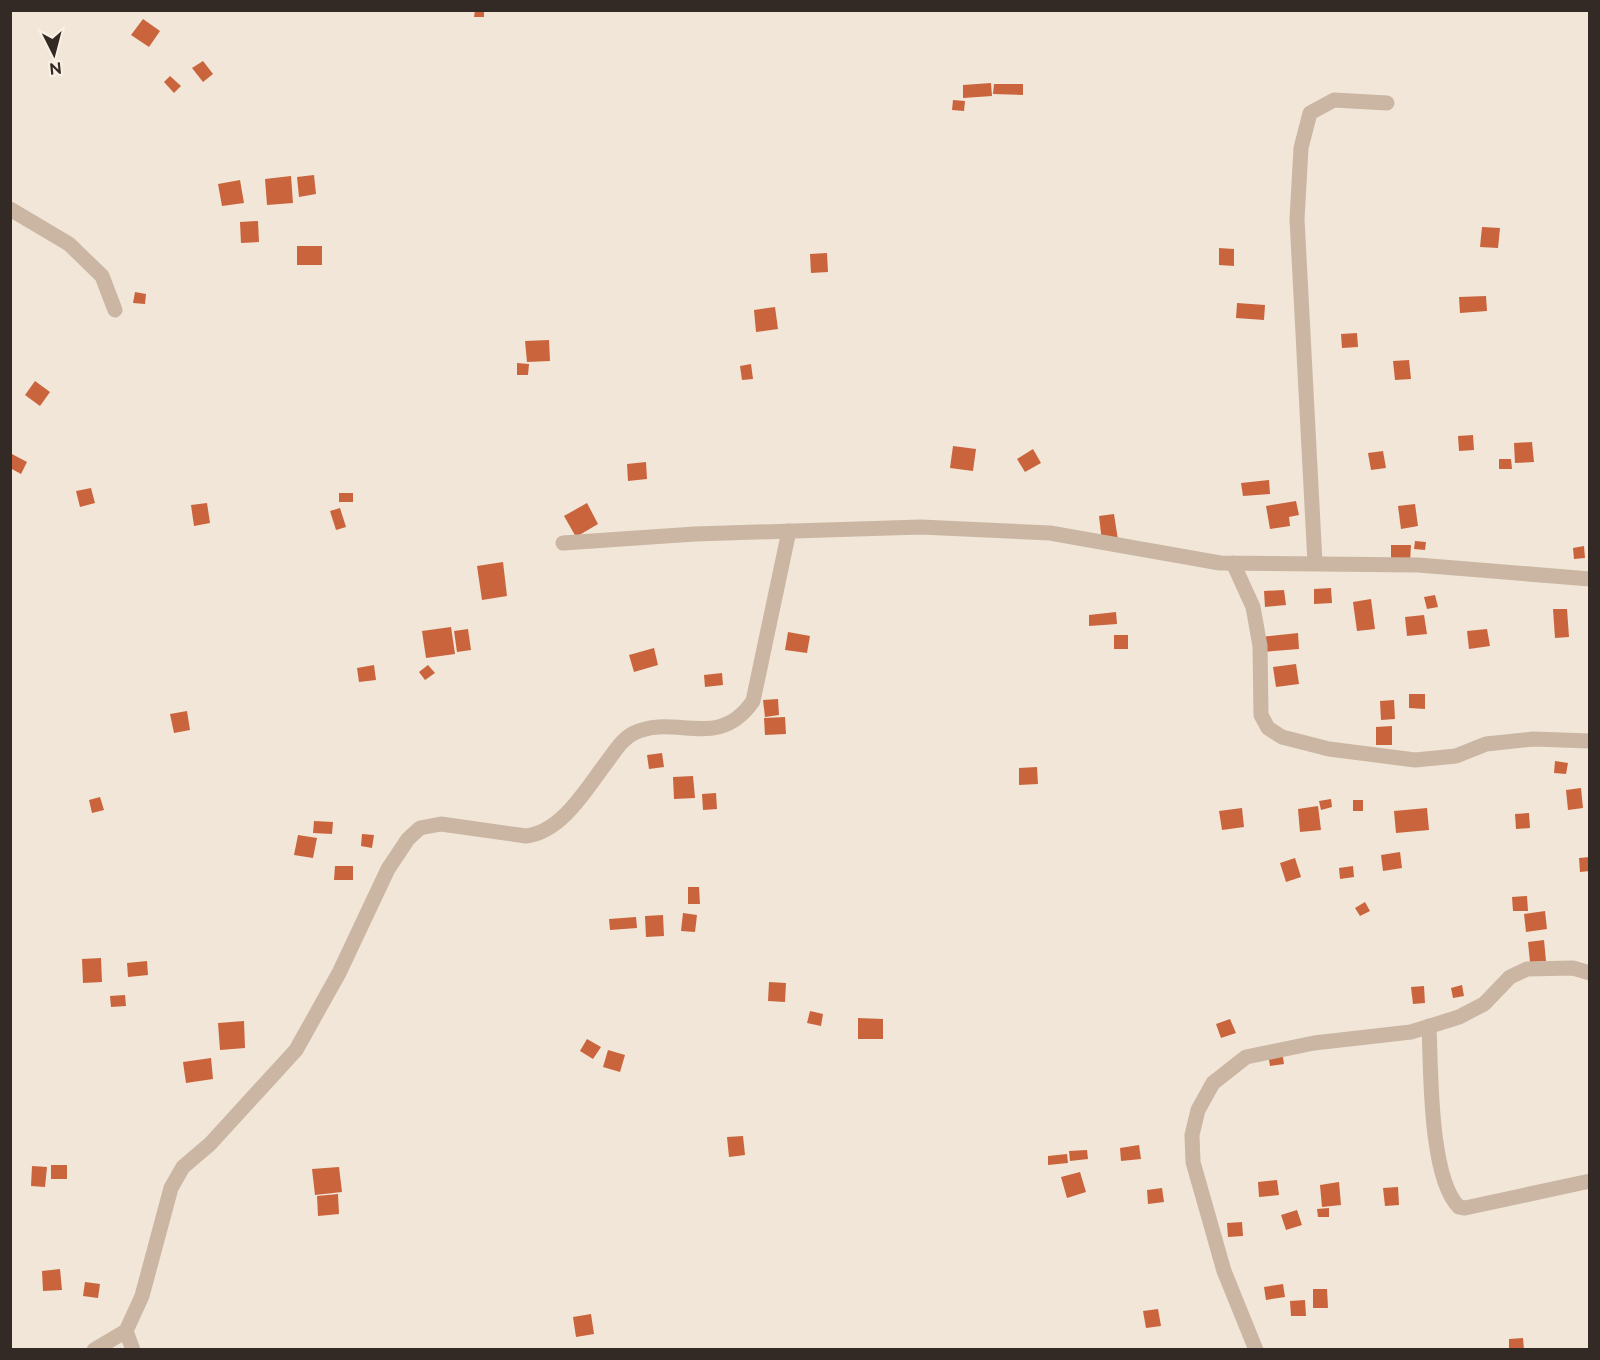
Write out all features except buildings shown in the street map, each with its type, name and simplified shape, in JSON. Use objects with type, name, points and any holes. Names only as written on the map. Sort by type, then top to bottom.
[{"type":"street","points":[[1315,563],[1297,219],[1301,148],[1310,113],[1334,100],[1387,103]]},
{"type":"street","points":[[10,208],[69,244],[102,276],[115,310]]},
{"type":"street","points":[[563,543],[789,531],[921,527],[1050,533],[1233,562],[1418,565],[1590,579]]},
{"type":"street","points":[[94,1350],[126,1331],[142,1296],[171,1188],[183,1167],[210,1144],[296,1050],[339,973],[388,869],[408,838],[420,828],[441,824],[526,836],[539,835],[563,816],[621,743],[634,733],[651,729],[718,728],[741,718],[753,701],[789,531]]},
{"type":"street","points":[[1233,562],[1255,617],[1260,646],[1261,715],[1268,728],[1282,737],[1329,749],[1415,760],[1456,756],[1486,744],[1533,739],[1590,741]]},
{"type":"street","points":[[1256,1350],[1224,1271],[1194,1162],[1192,1135],[1198,1110],[1212,1083],[1246,1057],[1314,1043],[1411,1032],[1459,1017],[1484,1004],[1510,977],[1527,969],[1573,968],[1590,973]]},
{"type":"street","points":[[1429,1026],[1433,1124],[1449,1196],[1459,1207],[1465,1208],[1590,1181]]},
{"type":"street","points":[[126,1331],[133,1350]]}]
